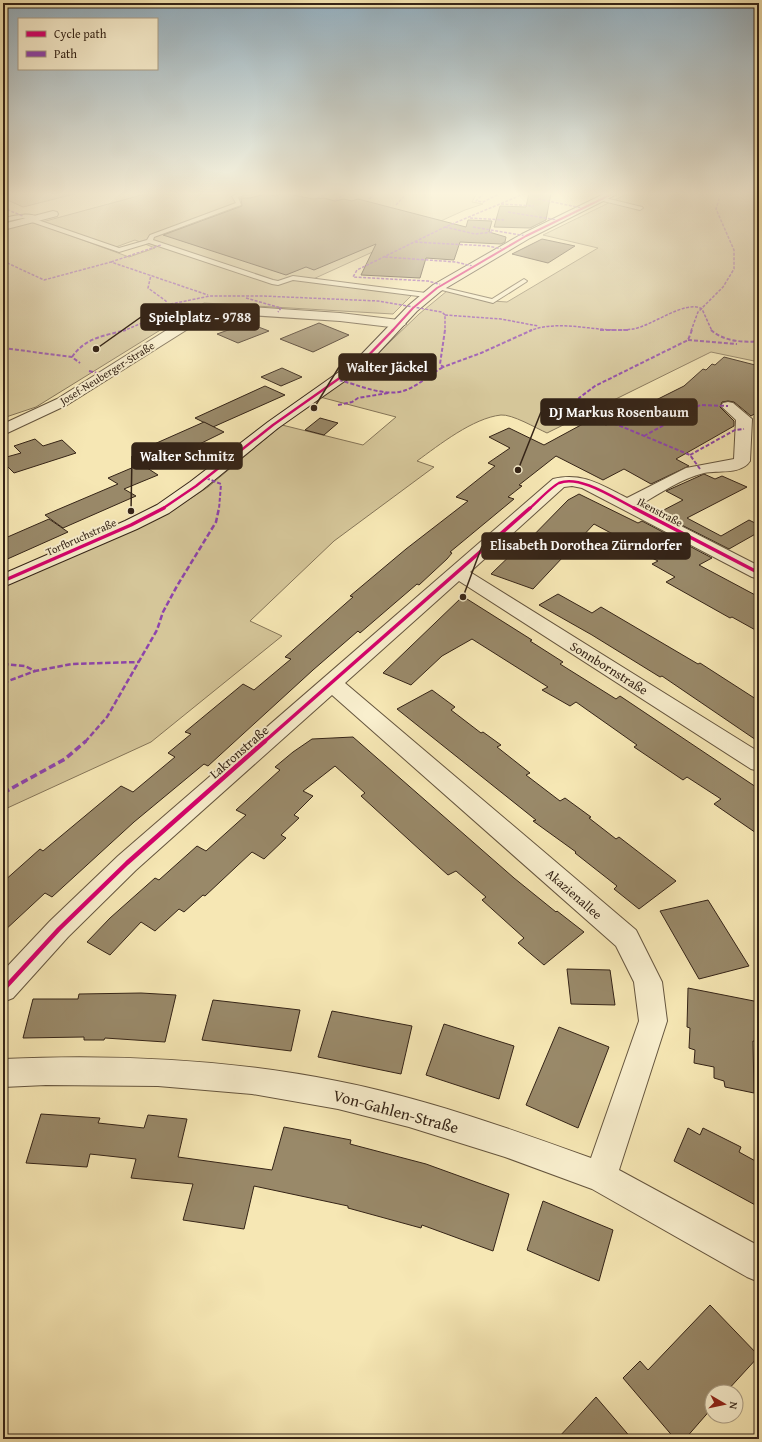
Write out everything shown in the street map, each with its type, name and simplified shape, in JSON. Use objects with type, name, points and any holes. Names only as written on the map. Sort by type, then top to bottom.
[{"type":"street","name":"Torfbruchstraße","points":[[3,581],[131,525],[179,499],[273,425],[361,363],[426,296],[484,260]]},
{"type":"street","name":"Josef-Neuberger-Straße","points":[[3,430],[62,402],[194,319],[208,312],[246,310],[359,318],[399,324]]},
{"type":"street","name":"Ikenstraße","points":[[627,505],[691,472],[708,467],[734,465],[742,461],[744,420],[728,406]]},
{"type":"street","name":"Ikenstraße","points":[[572,481],[588,484],[759,574]]},
{"type":"street","name":"Lakronstraße","points":[[3,990],[59,928],[127,863],[459,573],[559,483],[572,481]]},
{"type":"street","name":"Sonnbornstraße","points":[[459,573],[759,763]]},
{"type":"street","name":"Akazienallee","points":[[332,684],[626,938],[648,982],[653,1021],[601,1177]]},
{"type":"street","name":"Von-Gahlen-Straße","points":[[3,1073],[46,1070],[158,1072],[252,1080],[338,1095],[409,1113],[505,1142],[601,1177],[759,1265]]},
{"type":"lane","points":[[207,260],[272,282],[293,278],[426,296]]},
{"type":"lane","points":[[437,288],[493,301],[524,282]]},
{"type":"shaded area","points":[[3,260],[354,260],[311,280],[413,294],[393,314],[204,303],[36,407],[3,418]]},
{"type":"shaded area","points":[[577,260],[759,260],[759,362],[711,352],[547,433],[517,419],[506,415],[501,415],[479,421],[457,433],[417,461],[434,467],[334,541],[250,621],[282,636],[151,742],[3,810],[3,587],[133,530],[182,504],[208,487],[282,425],[363,445],[396,417],[320,397],[369,362],[419,314],[447,291],[493,301],[507,302]]},
{"type":"building","points":[[241,260],[337,260],[314,270],[306,267],[286,275]]},
{"type":"building","points":[[368,260],[425,260],[420,278],[361,275]]},
{"type":"building","points":[[537,260],[552,260],[548,263]]},
{"type":"building","points":[[248,323],[269,331],[238,343],[217,334]]},
{"type":"building","points":[[319,323],[349,335],[313,352],[280,339]]},
{"type":"building","points":[[724,357],[759,366],[759,411],[751,416],[734,402],[722,402],[720,407],[734,421],[734,426],[676,459],[689,466],[651,484],[624,469],[603,480],[556,456],[519,485],[522,486],[508,497],[514,499],[450,552],[452,553],[447,559],[419,585],[417,584],[360,633],[358,631],[208,766],[204,764],[134,822],[52,897],[45,893],[3,932],[3,882],[40,849],[43,851],[121,786],[133,792],[175,757],[168,753],[191,734],[185,732],[243,684],[254,690],[291,659],[285,657],[353,597],[350,596],[406,549],[468,501],[456,497],[495,466],[488,463],[510,448],[489,437],[509,428],[544,445],[592,419],[606,425],[684,386],[703,369],[706,370],[712,364],[715,365]]},
{"type":"building","points":[[282,368],[302,377],[281,386],[261,377]]},
{"type":"building","points":[[265,386],[285,395],[213,427],[195,418]]},
{"type":"building","points":[[320,418],[338,423],[324,435],[305,430]]},
{"type":"building","points":[[204,422],[224,432],[165,461],[143,449]]},
{"type":"building","points":[[35,439],[43,446],[62,440],[76,453],[14,473],[3,462],[3,458],[21,453],[14,446]]},
{"type":"building","points":[[141,464],[158,475],[124,489],[136,496],[63,528],[45,515],[118,484],[108,478]]},
{"type":"building","points":[[704,474],[715,479],[722,476],[747,487],[687,518],[721,536],[749,520],[759,525],[759,532],[729,549],[658,513],[683,500],[666,491]]},
{"type":"building","points":[[579,494],[638,523],[642,521],[712,558],[699,565],[759,597],[759,632],[732,617],[730,618],[666,582],[675,577],[652,564],[658,561],[652,558],[654,556],[594,524],[533,589],[491,574],[519,547],[521,548],[568,500]]},
{"type":"building","points":[[49,519],[68,532],[3,561],[3,539]]},
{"type":"building","points":[[558,594],[592,613],[601,607],[698,664],[700,663],[759,701],[759,742],[662,676],[660,677],[592,635],[539,605]]},
{"type":"building","points":[[461,598],[467,599],[532,640],[530,641],[563,662],[560,664],[616,699],[620,696],[759,789],[759,835],[714,804],[721,799],[687,777],[683,780],[634,747],[637,745],[576,702],[570,706],[542,690],[548,687],[472,639],[442,656],[411,685],[383,673]]},
{"type":"building","points":[[432,690],[455,707],[451,710],[481,733],[483,732],[501,745],[497,747],[530,773],[526,775],[560,801],[565,798],[591,817],[589,818],[616,839],[619,837],[676,881],[639,909],[614,889],[617,886],[575,853],[576,852],[533,821],[536,820],[397,709]]},
{"type":"building","points":[[353,737],[514,878],[556,912],[557,911],[584,932],[544,965],[518,943],[524,938],[482,900],[486,897],[456,871],[448,875],[361,796],[365,793],[335,766],[303,791],[313,796],[294,815],[299,818],[281,835],[286,838],[264,859],[252,852],[205,896],[203,895],[184,912],[179,909],[155,931],[141,922],[110,955],[87,942],[110,918],[155,878],[159,880],[197,846],[206,851],[246,815],[236,810],[280,770],[275,767],[293,752],[312,739]]},
{"type":"building","points":[[708,900],[749,966],[699,979],[660,911]]},
{"type":"building","points":[[567,969],[610,970],[615,1005],[571,1004]]},
{"type":"building","points":[[688,988],[759,1002],[759,1042],[753,1041],[754,1093],[725,1087],[724,1081],[714,1078],[714,1067],[694,1063],[695,1050],[689,1048],[690,1028],[687,1027]]},
{"type":"building","points":[[141,993],[176,995],[165,1042],[105,1038],[104,1040],[84,1040],[84,1037],[23,1038],[33,999],[78,999],[79,994]]},
{"type":"building","points":[[213,1000],[300,1010],[291,1051],[202,1040]]},
{"type":"building","points":[[332,1011],[412,1026],[401,1074],[318,1057]]},
{"type":"building","points":[[444,1024],[514,1046],[499,1099],[426,1075]]},
{"type":"building","points":[[559,1027],[609,1047],[578,1128],[526,1105]]},
{"type":"building","points":[[41,1114],[100,1118],[98,1123],[144,1128],[148,1115],[187,1119],[178,1157],[272,1170],[284,1127],[351,1140],[350,1144],[426,1164],[509,1194],[493,1251],[422,1225],[421,1228],[348,1208],[348,1206],[254,1186],[244,1229],[183,1220],[193,1184],[131,1178],[136,1159],[90,1154],[87,1167],[26,1163]]},
{"type":"building","points":[[688,1128],[700,1135],[703,1128],[741,1147],[739,1152],[759,1163],[759,1207],[674,1161]]},
{"type":"building","points":[[543,1201],[613,1230],[599,1281],[527,1250]]},
{"type":"building","points":[[710,1305],[759,1356],[733,1384],[704,1384],[704,1417],[685,1439],[675,1439],[623,1378],[640,1361],[648,1370]]},
{"type":"building","points":[[596,1397],[632,1439],[557,1439],[573,1422]]},
{"type":"marked path","points":[[111,262],[116,260]]},
{"type":"marked path","points":[[377,260],[357,270],[353,277],[428,281],[442,285]]},
{"type":"marked path","points":[[432,260],[456,262],[472,266]]},
{"type":"marked path","points":[[700,469],[690,455],[589,413],[582,407],[579,398],[595,386],[665,353],[688,340],[698,312],[723,287],[734,269],[734,260]]},
{"type":"marked path","points":[[3,261],[44,280],[111,262],[208,295]]},
{"type":"marked path","points":[[72,357],[79,347],[86,342],[139,325],[149,320],[166,305],[166,301],[148,288],[151,275]]},
{"type":"marked path","points":[[166,305],[210,296],[263,296],[378,301],[442,312],[445,315],[446,324],[440,364],[443,367],[452,365],[541,327],[564,326],[612,331],[635,329],[650,324],[687,307],[694,306],[702,309],[712,331],[722,337],[748,342],[759,341]]},
{"type":"marked path","points":[[246,298],[281,308],[278,312]]},
{"type":"marked path","points":[[445,315],[501,319],[538,326]]},
{"type":"marked path","points":[[688,340],[737,344]]},
{"type":"marked path","points":[[3,348],[72,357],[80,363]]},
{"type":"marked path","points":[[339,380],[383,391],[400,392],[411,388],[443,367]]},
{"type":"marked path","points":[[89,371],[104,375]]},
{"type":"marked path","points":[[338,405],[352,402],[358,398],[388,393]]},
{"type":"marked path","points":[[644,436],[700,405],[728,406]]},
{"type":"marked path","points":[[690,455],[735,430],[744,429]]},
{"type":"marked path","points":[[3,793],[65,759],[91,737],[107,717],[157,630],[163,612],[177,586],[216,522],[220,504],[221,484],[206,478]]},
{"type":"marked path","points":[[3,664],[25,666],[32,668],[35,671],[72,664],[139,662]]},
{"type":"marked path","points":[[3,683],[35,671]]},
{"type":"cycle path","points":[[3,581],[131,525],[163,509],[196,486],[273,425],[361,363],[413,308],[437,288],[484,260]]},
{"type":"cycle path","points":[[3,990],[59,929],[127,863],[559,483],[572,481],[587,484],[759,573]]},
{"type":"place","name":"Spielplatz - 9788","points":[[96,349]]},
{"type":"place","name":"Walter Jäckel","points":[[314,408]]},
{"type":"place","name":"DJ Markus Rosenbaum","points":[[518,470]]},
{"type":"place","name":"Walter Schmitz","points":[[131,511]]},
{"type":"place","name":"Elisabeth Dorothea Zürndorfer","points":[[463,597]]}]
